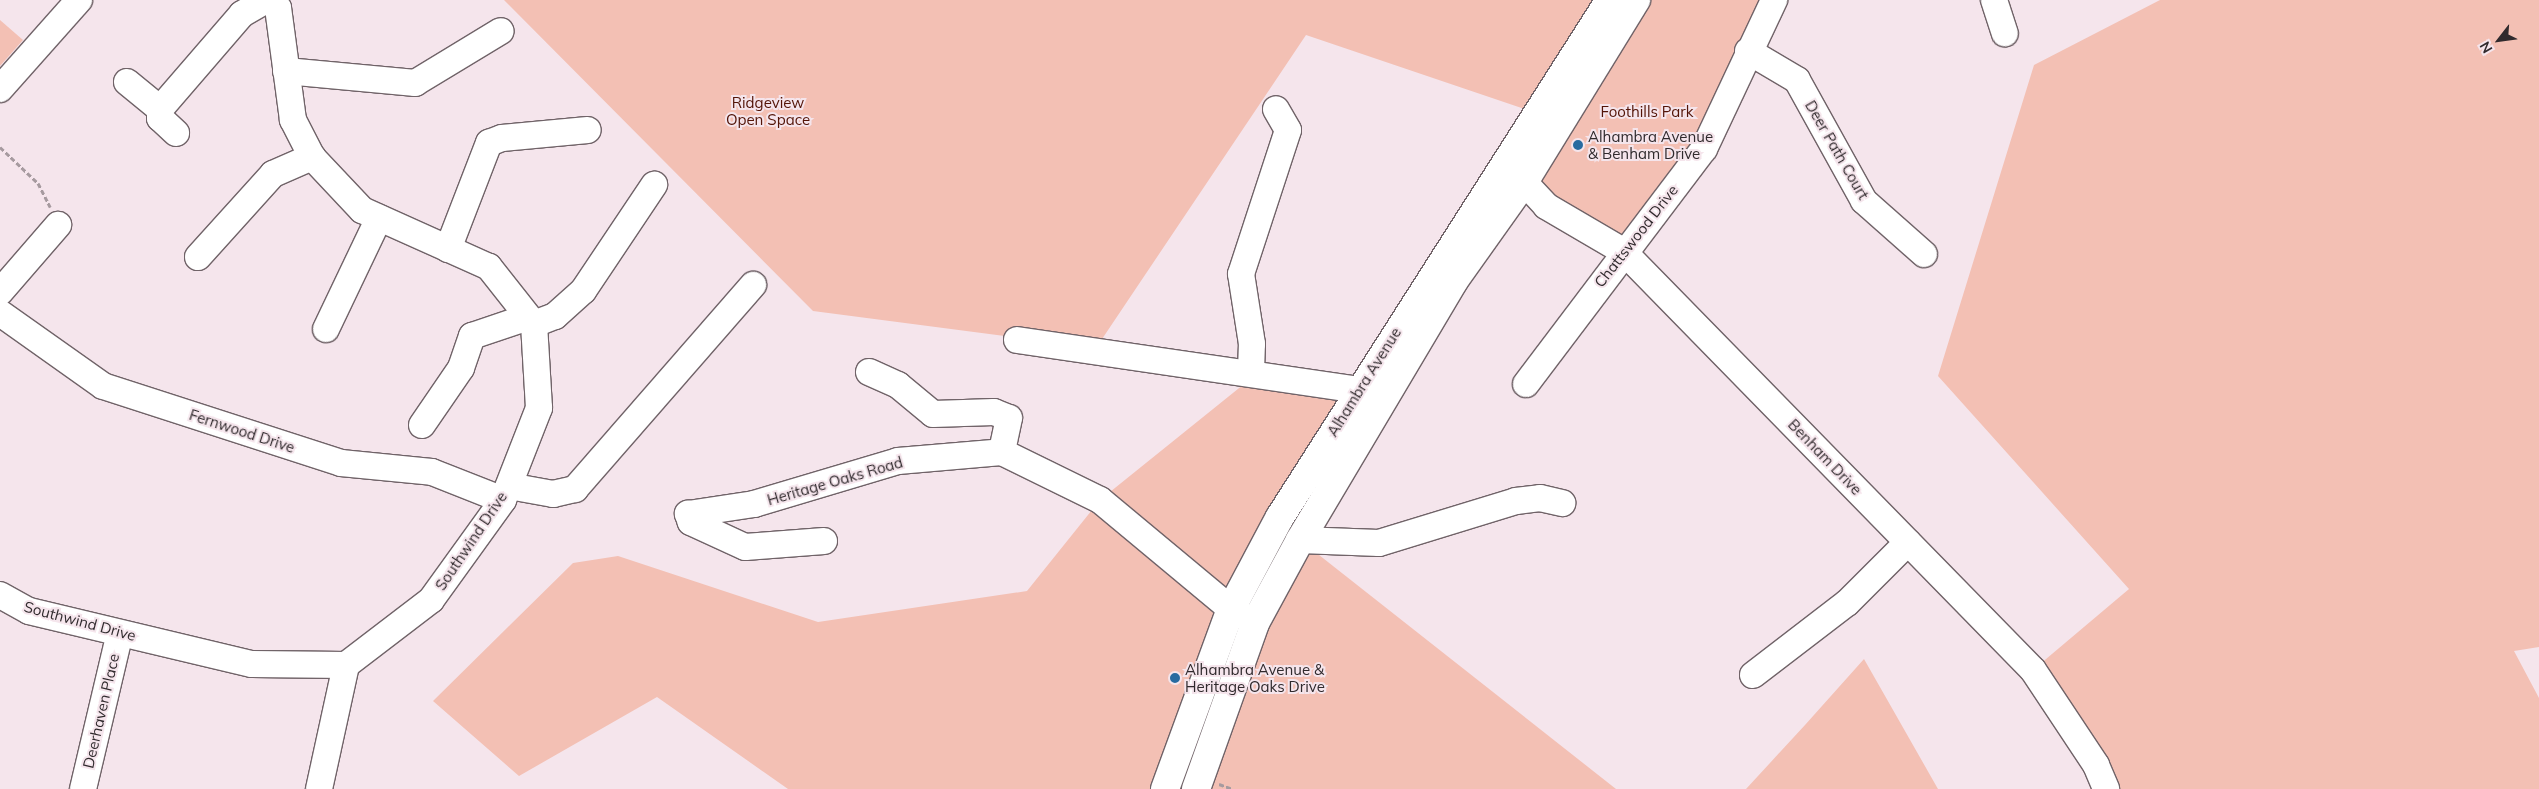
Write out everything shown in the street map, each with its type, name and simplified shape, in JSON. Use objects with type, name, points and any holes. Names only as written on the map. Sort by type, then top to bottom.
[{"type":"main road","name":"Alhambra Avenue","points":[[1165,789],[1230,609],[1280,517],[1358,390],[1610,0]]},
{"type":"main road","name":"Alhambra Avenue","points":[[1196,789],[1255,623],[1300,540],[1453,282],[1524,182],[1636,0]]},
{"type":"street","points":[[0,89],[79,0]]},
{"type":"street","points":[[176,133],[160,118],[160,109],[242,14],[266,0]]},
{"type":"street","points":[[271,0],[278,8],[293,120],[312,157],[362,210],[489,267],[531,320]]},
{"type":"street","name":"Chattswood Drive","points":[[1526,384],[1623,251],[1704,149],[1748,51],[1774,0]]},
{"type":"street","points":[[1994,0],[2004,33]]},
{"type":"street","points":[[286,71],[415,83],[501,31]]},
{"type":"street","name":"Deer Path Court","points":[[1748,51],[1797,80],[1864,200],[1924,254]]},
{"type":"street","points":[[127,82],[160,109]]},
{"type":"street","points":[[1251,371],[1252,344],[1241,274],[1288,130],[1276,109]]},
{"type":"street","points":[[448,249],[489,143],[502,138],[588,130]]},
{"type":"street","points":[[198,257],[273,174],[312,157]]},
{"type":"street","name":"Benham Drive","points":[[1498,172],[1524,182],[1546,206],[1623,251],[2033,670],[2106,789]]},
{"type":"street","points":[[422,425],[461,368],[472,336],[531,320],[556,316],[583,290],[654,185]]},
{"type":"street","points":[[326,329],[378,218]]},
{"type":"street","points":[[0,292],[58,225]]},
{"type":"street","name":"Fernwood Drive","points":[[0,313],[103,386],[340,464],[432,472],[506,493],[553,494],[574,489],[753,285]]},
{"type":"street","name":"Southwind Drive","points":[[0,595],[29,610],[252,664],[346,665],[431,600],[506,493],[539,408],[531,320]]},
{"type":"street","points":[[1018,340],[1251,371],[1358,390]]},
{"type":"street","points":[[869,372],[898,384],[933,414],[994,412],[1009,418],[1002,452],[1100,500],[1230,609],[1255,623]]},
{"type":"street","name":"Heritage Oaks Road","points":[[824,541],[744,546],[691,522],[688,514],[754,504],[898,461],[1002,452]]},
{"type":"street","points":[[1300,540],[1379,543],[1516,500],[1540,498],[1562,503]]},
{"type":"street","points":[[1753,675],[1847,603],[1908,542]]},
{"type":"street","name":"Deerhaven Place","points":[[83,789],[120,633]]},
{"type":"street","points":[[319,789],[346,665]]},
{"type":"path","points":[[0,147],[38,183],[58,225]]},
{"type":"green space","name":"Ridgeview Open Space","points":[[504,0],[1610,0],[1536,113],[1306,35],[1096,348],[813,311]]},
{"type":"green space","name":"Foothills Park","points":[[1636,0],[1774,0],[1704,149],[1623,251],[1524,182]]},
{"type":"green space","points":[[2160,0],[2539,0],[2539,647],[2514,651],[2539,698],[2539,789],[2106,789],[2033,670],[2129,589],[1938,376],[2034,65]]},
{"type":"green space","points":[[0,20],[23,40],[0,66]]},
{"type":"green space","points":[[1259,372],[1358,390],[1280,517],[1165,789],[788,789],[657,697],[519,776],[433,701],[573,563],[618,556],[818,622],[1027,591],[1100,500]]},
{"type":"green space","points":[[1300,540],[1616,789],[1196,789]]},
{"type":"green space","points":[[1864,659],[1938,789],[1746,789],[1805,725]]},
{"type":"place","name":"Alhambra Avenue & Benham Drive","points":[[1578,145]]},
{"type":"place","name":"Alhambra Avenue & Heritage Oaks Drive","points":[[1175,678]]}]
